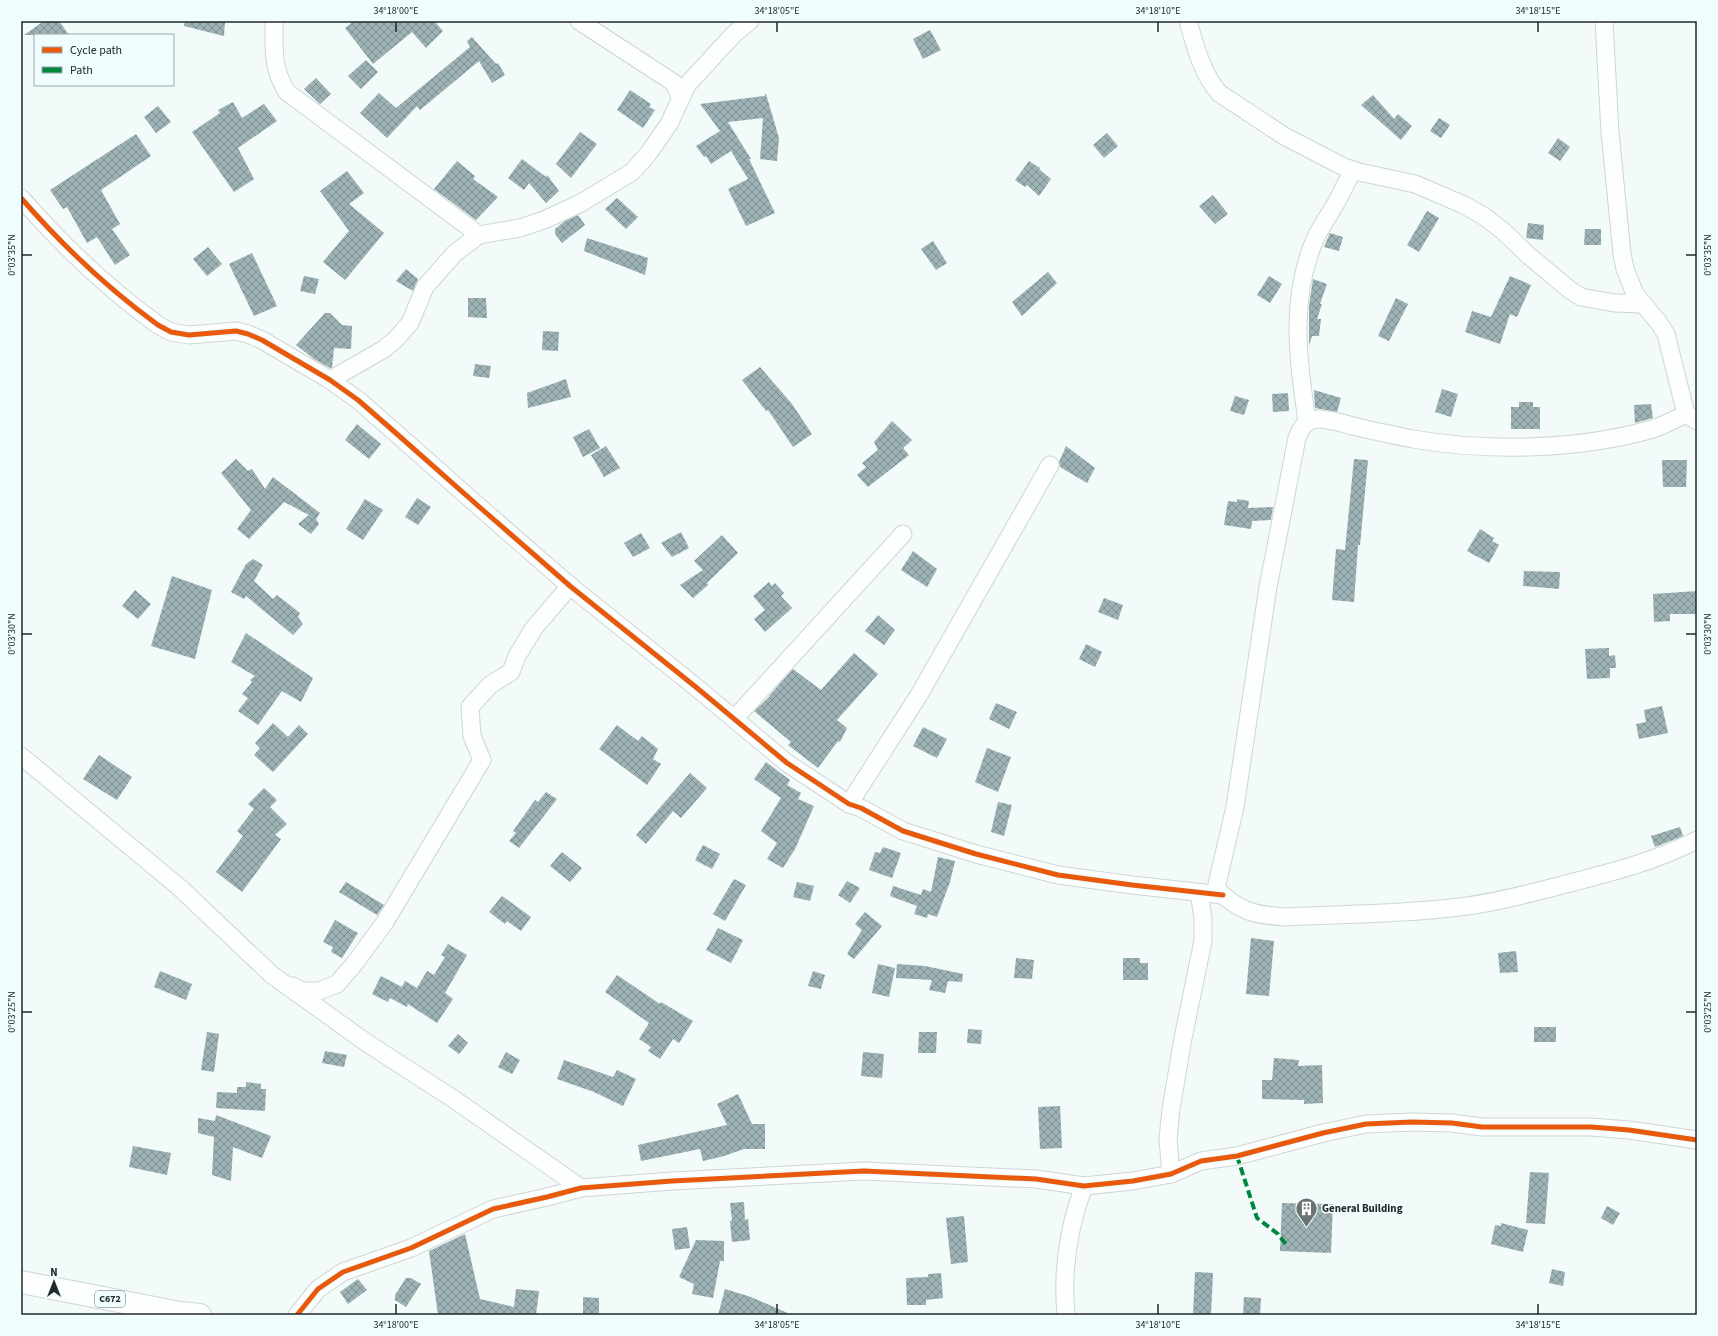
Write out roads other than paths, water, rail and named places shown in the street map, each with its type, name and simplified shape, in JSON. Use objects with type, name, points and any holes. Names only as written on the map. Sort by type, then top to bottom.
[{"type":"main road","name":"C672","points":[[21,1282],[186,1314]]},
{"type":"street","points":[[274,21],[276,71],[287,92],[478,235]]},
{"type":"street","points":[[579,21],[674,83],[681,99]]},
{"type":"street","points":[[330,380],[384,349],[396,339],[410,323],[425,287],[455,253],[478,235],[520,228],[544,220],[580,203],[632,172],[669,124],[688,85],[722,46],[750,21]]},
{"type":"street","points":[[1188,21],[1206,74],[1212,85],[1219,93],[1284,136],[1344,167],[1415,184],[1464,205],[1485,217],[1503,231],[1528,255],[1570,290],[1581,297],[1614,303],[1643,304]]},
{"type":"street","points":[[1604,21],[1610,132],[1622,254],[1630,283],[1643,304],[1666,334],[1692,418],[1596,441],[1542,445],[1446,444],[1391,435],[1337,422],[1318,419],[1307,421],[1301,428],[1297,438],[1268,587],[1240,781],[1217,884],[1217,890],[1237,906],[1249,912],[1270,916],[1286,917],[1398,913],[1467,906],[1505,899],[1620,870],[1676,851],[1697,840]]},
{"type":"street","points":[[1307,421],[1297,347],[1297,323],[1301,286],[1308,259],[1316,237],[1353,170]]},
{"type":"street","points":[[21,198],[47,228],[90,270],[158,325],[171,332],[189,335],[236,331],[248,334],[330,380],[383,422],[570,586],[787,763],[849,804],[861,808],[903,831],[976,854],[1058,875],[1223,895]]},
{"type":"street","points":[[849,804],[919,694],[1050,465]]},
{"type":"street","points":[[734,719],[902,534]]},
{"type":"street","points":[[272,975],[302,991],[319,991],[337,984],[354,963],[385,922],[482,760],[472,736],[470,707],[490,685],[511,672],[517,656],[534,628],[570,586]]},
{"type":"street","points":[[21,756],[179,887],[272,975],[367,1044],[456,1100],[581,1188]]},
{"type":"street","points":[[1171,1174],[1168,1139],[1171,1109],[1182,1038],[1203,941],[1203,918],[1199,893]]},
{"type":"street","points":[[297,1315],[318,1290],[343,1272],[411,1248],[493,1209],[581,1188],[672,1181],[864,1171],[1036,1179],[1084,1186],[1133,1181],[1171,1174],[1201,1161],[1237,1156],[1323,1133],[1366,1124],[1412,1122],[1452,1123],[1482,1127],[1516,1128],[1591,1127],[1656,1133],[1697,1140]]},
{"type":"street","points":[[1066,1315],[1064,1280],[1066,1251],[1077,1205],[1084,1186]]},
{"type":"place","name":"General Building","points":[[1306,1228]]}]
